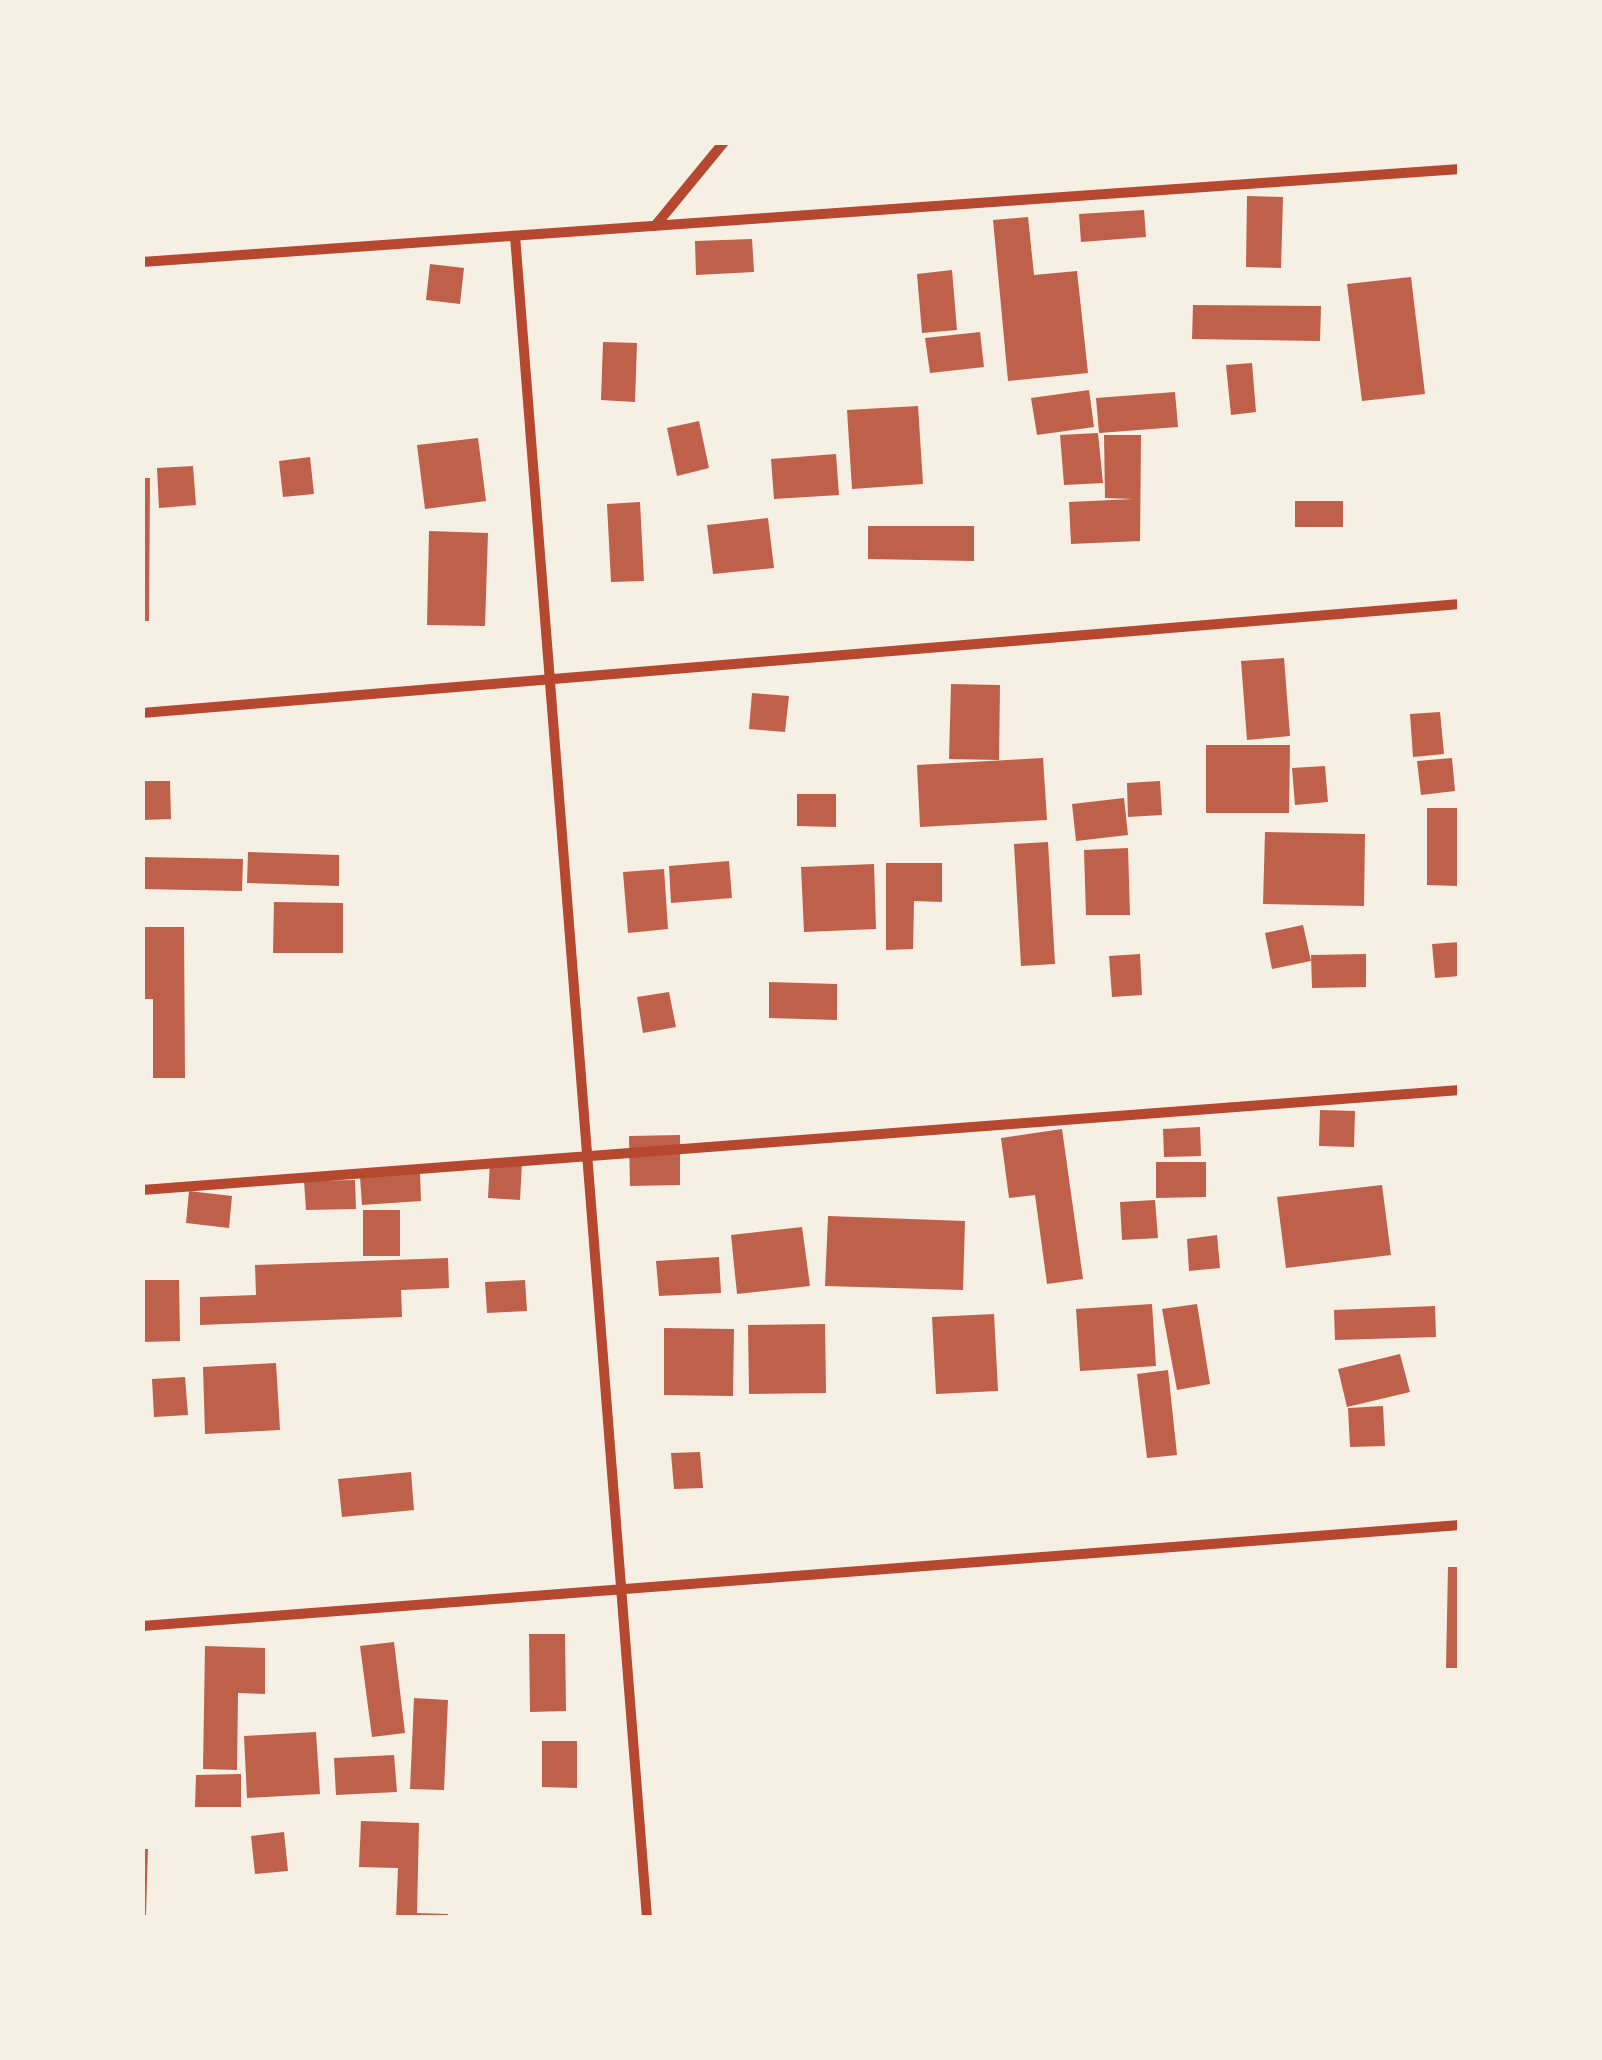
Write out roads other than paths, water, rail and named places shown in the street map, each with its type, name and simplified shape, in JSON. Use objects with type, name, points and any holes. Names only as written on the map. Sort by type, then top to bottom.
[{"type":"street","points":[[654,226],[724,142]]},
{"type":"street","points":[[142,262],[1460,169]]},
{"type":"street","points":[[515,236],[646,1918]]},
{"type":"street","points":[[142,713],[1460,604]]},
{"type":"street","points":[[142,1190],[1460,1090]]},
{"type":"street","points":[[142,1626],[1460,1525]]}]
